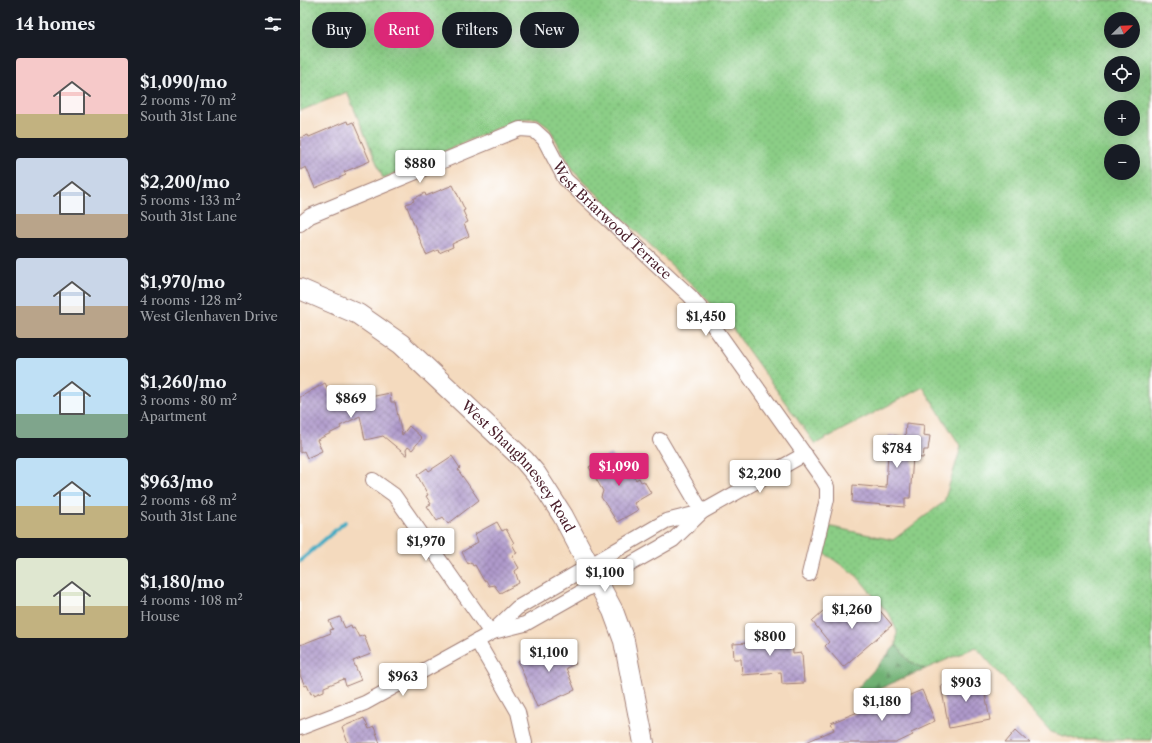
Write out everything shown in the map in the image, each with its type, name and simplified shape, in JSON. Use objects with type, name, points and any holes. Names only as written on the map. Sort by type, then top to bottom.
[{"type":"street","name":"West Briarwood Terrace","points":[[300,224],[310,216],[520,129],[534,130],[544,139],[565,179],[690,296],[805,454],[827,487],[827,499],[810,574]]},
{"type":"street","name":"West Shaughnessey Road","points":[[300,289],[358,314],[401,344],[524,460],[536,474],[563,516],[613,611],[624,641],[644,743]]},
{"type":"street","points":[[660,440],[702,512]]},
{"type":"street","points":[[300,728],[365,703],[477,641],[491,633],[517,608],[542,593],[652,552],[673,540],[702,512],[805,454]]},
{"type":"street","points":[[373,480],[394,495],[491,633]]},
{"type":"street","points":[[491,633],[525,624],[551,609],[642,535],[666,521],[702,512]]},
{"type":"street","points":[[642,535],[652,552]]},
{"type":"street","points":[[542,593],[551,609]]},
{"type":"street","points":[[477,641],[518,712],[525,743]]},
{"type":"green space","points":[[300,0],[1152,0],[1152,740],[1078,740],[1051,732],[976,647],[925,669],[909,661],[896,645],[897,632],[891,617],[857,576],[824,553],[823,545],[827,526],[893,540],[944,502],[961,447],[923,387],[815,444],[730,325],[705,297],[575,173],[548,126],[537,118],[518,119],[383,178],[347,92],[300,111]]},
{"type":"green space","points":[[896,645],[909,661],[925,669],[860,697],[856,690]]},
{"type":"building","points":[[347,121],[348,124],[353,122],[370,161],[344,172],[346,175],[315,188],[306,167],[300,170],[300,138],[308,135],[309,137]]},
{"type":"building","points":[[453,185],[465,210],[463,211],[468,222],[464,224],[469,236],[452,244],[453,247],[439,253],[438,250],[426,255],[406,204],[414,201],[413,199],[425,193],[426,196]]},
{"type":"building","points":[[325,383],[335,403],[350,396],[350,394],[364,391],[365,398],[390,393],[391,402],[395,402],[402,435],[409,426],[422,438],[412,450],[408,447],[406,450],[407,456],[383,436],[365,440],[360,416],[340,426],[341,428],[317,440],[322,451],[307,458],[304,451],[300,453],[300,397]]},
{"type":"building","points":[[906,423],[924,425],[923,435],[930,436],[928,450],[924,450],[923,458],[913,457],[910,498],[905,498],[905,507],[852,502],[853,485],[886,488],[889,435],[905,437]]},
{"type":"building","points":[[610,454],[618,463],[622,461],[625,467],[627,466],[636,480],[639,478],[641,482],[644,481],[651,493],[634,503],[638,510],[617,522],[601,497],[603,491],[589,467]]},
{"type":"building","points":[[452,456],[460,468],[458,470],[479,500],[448,524],[443,517],[437,521],[427,506],[431,504],[426,496],[428,495],[417,475],[427,468],[429,471]]},
{"type":"building","points":[[497,522],[502,531],[506,529],[514,543],[512,544],[517,553],[512,556],[519,568],[515,571],[519,583],[500,593],[494,585],[489,586],[486,580],[484,581],[475,565],[473,566],[471,562],[468,564],[462,552],[478,542],[475,534]]},
{"type":"building","points":[[856,600],[863,608],[871,600],[892,625],[843,667],[825,646],[829,642],[812,621],[823,611],[829,617],[845,603],[848,607]]},
{"type":"building","points":[[340,617],[345,628],[351,625],[352,628],[354,627],[359,637],[364,635],[371,654],[353,661],[361,680],[346,686],[344,679],[324,687],[324,691],[314,695],[314,693],[311,694],[300,675],[300,645],[331,633],[330,630],[333,629],[329,621]]},
{"type":"building","points":[[765,630],[765,636],[792,634],[793,654],[802,653],[804,683],[782,684],[781,672],[742,675],[741,659],[734,659],[733,644],[748,643],[748,631]]},
{"type":"building","points":[[566,640],[576,664],[566,668],[575,690],[537,707],[518,661]]},
{"type":"building","points":[[982,678],[990,720],[949,728],[941,686]]},
{"type":"building","points":[[922,690],[935,721],[911,732],[913,735],[896,743],[804,743],[834,730],[831,723],[877,704],[876,701],[892,694],[896,701]]},
{"type":"building","points":[[364,718],[369,729],[374,727],[380,743],[348,743],[342,727]]},
{"type":"building","points":[[1016,730],[1030,743],[1005,743]]},
{"type":"waterway","points":[[300,561],[345,522]]}]
